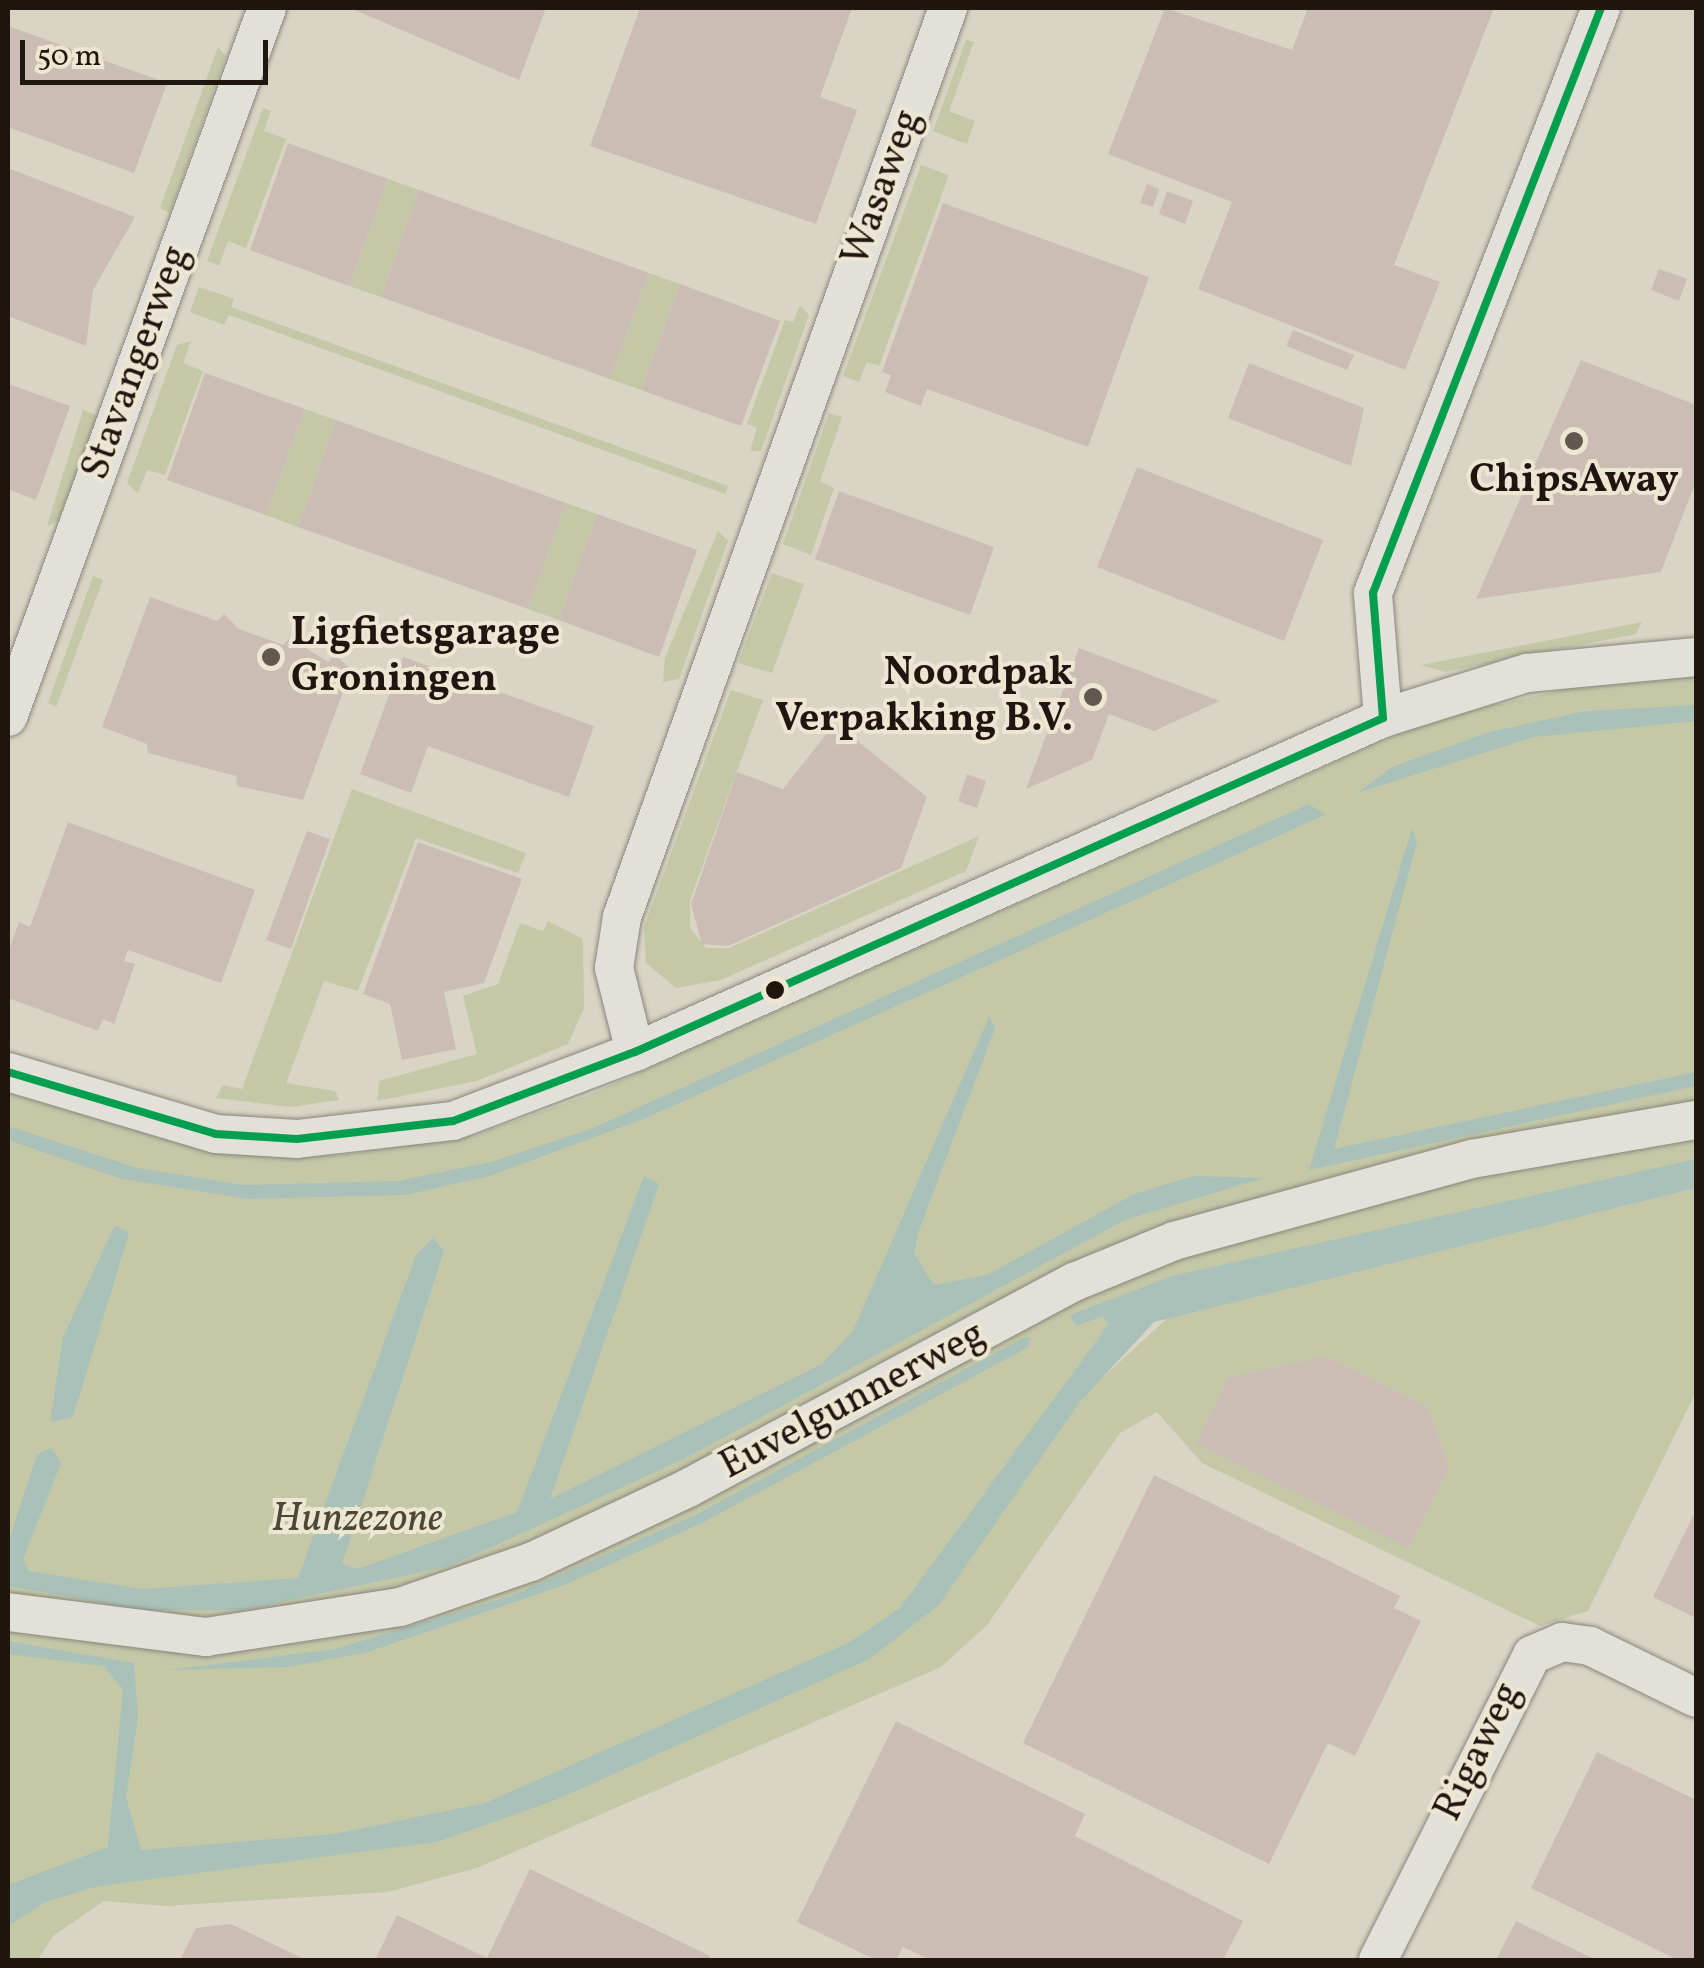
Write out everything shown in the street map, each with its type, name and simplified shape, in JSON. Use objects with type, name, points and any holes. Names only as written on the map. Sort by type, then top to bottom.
[{"type":"street","name":"Stavangerweg","points":[[8,718],[267,8]]},
{"type":"street","name":"Wasaweg","points":[[635,1052],[614,968],[622,917],[948,8]]},
{"type":"street","points":[[1384,718],[1373,593],[1601,8]]},
{"type":"street","points":[[8,1072],[216,1134],[297,1139],[453,1121],[635,1052],[1384,718],[1527,673],[1696,658]]},
{"type":"street","name":"Euvelgunnerweg","points":[[8,1612],[206,1637],[400,1607],[531,1562],[688,1488],[1074,1282],[1174,1241],[1472,1159],[1696,1120]]},
{"type":"street","name":"Rigaweg","points":[[1378,1960],[1532,1655],[1562,1642],[1590,1646],[1696,1698]]},
{"type":"green space","points":[[966,40],[974,42],[949,111],[975,121],[967,144],[933,131]]},
{"type":"green space","points":[[218,47],[226,56],[170,213],[160,208]]},
{"type":"green space","points":[[263,108],[271,111],[264,131],[286,139],[246,248],[228,241],[219,266],[207,261]]},
{"type":"green space","points":[[921,165],[949,175],[879,366],[867,362],[859,382],[843,376]]},
{"type":"green space","points":[[388,179],[419,190],[381,297],[349,286]]},
{"type":"green space","points":[[649,273],[680,284],[641,390],[610,379]]},
{"type":"green space","points":[[199,287],[234,299],[231,307],[728,486],[725,494],[229,315],[224,325],[190,312]]},
{"type":"green space","points":[[800,305],[809,315],[761,451],[750,451],[757,428],[747,424],[785,320],[793,322]]},
{"type":"green space","points":[[191,341],[183,363],[203,371],[165,475],[147,470],[138,493],[127,483],[177,345]]},
{"type":"green space","points":[[305,409],[336,420],[298,527],[266,515]]},
{"type":"green space","points":[[83,410],[98,416],[58,521],[47,526]]},
{"type":"green space","points":[[829,413],[842,417],[820,481],[834,488],[811,555],[783,544]]},
{"type":"green space","points":[[566,503],[597,514],[559,620],[528,609]]},
{"type":"green space","points":[[718,531],[728,541],[679,679],[663,682],[665,658]]},
{"type":"green space","points":[[772,573],[804,584],[772,673],[738,663]]},
{"type":"green space","points":[[93,576],[103,580],[56,707],[48,703]]},
{"type":"green space","points":[[1642,622],[1636,634],[1445,672],[1421,665]]},
{"type":"green space","name":"Hunzezone","points":[[1626,676],[1696,677],[1696,1182],[1149,1317],[1088,1391],[1170,1316],[1696,1188],[1696,1392],[1588,1611],[1540,1626],[1202,1463],[1157,1412],[1120,1433],[988,1624],[941,1667],[477,1868],[387,1892],[165,1906],[104,1901],[53,1936],[38,1960],[8,1960],[8,1093],[213,1151],[334,1156],[476,1135],[591,1094],[1434,718]]},
{"type":"green space","points":[[731,690],[763,700],[690,900],[690,928],[706,948],[729,948],[979,836],[966,871],[721,980],[676,988],[646,963],[644,927]]},
{"type":"green space","points":[[352,789],[526,853],[518,873],[416,838],[358,991],[324,981],[286,1083],[335,1091],[339,1100],[290,1107],[216,1098],[223,1085],[242,1089]]},
{"type":"green space","points":[[548,921],[583,939],[584,1008],[568,1044],[477,1081],[377,1101],[379,1081],[477,1054],[463,996],[498,984],[520,923],[543,931]]},
{"type":"water","points":[[1696,705],[1696,721],[1534,737],[1357,793],[1392,767],[1489,732],[1586,711]]},
{"type":"water","points":[[1309,804],[1325,815],[641,1120],[489,1176],[405,1195],[249,1199],[122,1179],[8,1140],[8,1126],[137,1168],[244,1185],[398,1181],[491,1162],[591,1129]]},
{"type":"water","points":[[1412,828],[1417,842],[1334,1149],[1696,1072],[1696,1086],[1309,1170]]},
{"type":"water","points":[[989,1017],[995,1028],[918,1233],[914,1254],[934,1285],[987,1275],[1134,1194],[1194,1176],[1264,1178],[1125,1220],[686,1458],[450,1566],[243,1610],[143,1610],[8,1586],[8,1544],[37,1454],[51,1448],[61,1463],[23,1559],[29,1571],[143,1589],[298,1578],[416,1255],[433,1238],[444,1251],[342,1564],[358,1569],[517,1512],[644,1176],[659,1184],[550,1499],[822,1364],[853,1331]]},
{"type":"water","points":[[1696,1159],[1696,1188],[1154,1322],[1079,1403],[938,1606],[869,1659],[558,1799],[437,1842],[99,1886],[47,1901],[8,1926],[8,1885],[108,1847],[123,1689],[103,1666],[8,1654],[8,1641],[134,1663],[138,1718],[126,1797],[141,1850],[334,1834],[485,1803],[848,1643],[900,1608],[1108,1325],[1103,1316],[1076,1326],[1070,1315],[1172,1276]]},
{"type":"water","points":[[115,1225],[129,1233],[73,1417],[50,1422],[63,1337]]},
{"type":"water","points":[[1023,1338],[1031,1338],[1027,1348],[700,1524],[564,1585],[368,1652],[289,1667],[168,1670],[335,1649],[513,1595],[695,1515]]},
{"type":"building","points":[[350,8],[546,8],[519,80]]},
{"type":"building","points":[[640,8],[852,8],[820,97],[857,110],[816,224],[590,146]]},
{"type":"building","points":[[1165,8],[1292,50],[1308,8],[1494,8],[1394,265],[1440,282],[1405,370],[1198,289],[1232,202],[1108,154]]},
{"type":"building","points":[[8,26],[167,83],[134,173],[8,127]]},
{"type":"building","points":[[288,143],[388,179],[349,286],[250,250]]},
{"type":"building","points":[[8,168],[135,217],[93,290],[86,346],[8,316]]},
{"type":"building","points":[[1147,184],[1159,189],[1153,207],[1140,203]]},
{"type":"building","points":[[419,190],[649,273],[610,379],[381,297]]},
{"type":"building","points":[[1167,191],[1193,201],[1185,224],[1159,214]]},
{"type":"building","points":[[943,203],[1149,277],[1088,447],[927,389],[921,406],[885,392],[891,375],[882,372]]},
{"type":"building","points":[[1659,269],[1687,279],[1679,301],[1651,290]]},
{"type":"building","points":[[680,284],[780,321],[741,426],[641,390]]},
{"type":"building","points":[[1293,330],[1354,355],[1347,370],[1286,346]]},
{"type":"building","points":[[1581,360],[1696,405],[1696,481],[1661,572],[1476,599]]},
{"type":"building","points":[[1249,363],[1364,408],[1351,466],[1228,418]]},
{"type":"building","points":[[205,373],[305,409],[266,515],[167,480]]},
{"type":"building","points":[[8,384],[70,406],[36,500],[8,489]]},
{"type":"building","points":[[336,420],[566,503],[528,609],[298,527]]},
{"type":"building","points":[[1137,467],[1323,540],[1284,641],[1097,567]]},
{"type":"building","points":[[839,491],[994,547],[970,615],[815,559]]},
{"type":"building","points":[[597,514],[697,550],[659,657],[559,620]]},
{"type":"building","points":[[150,597],[217,621],[224,614],[239,629],[283,645],[290,638],[328,662],[335,654],[351,670],[303,800],[237,786],[236,776],[148,753],[147,744],[102,727]]},
{"type":"building","points":[[1079,648],[1220,701],[1154,731],[1109,714],[1092,760],[1026,789]]},
{"type":"building","points":[[403,657],[594,726],[569,797],[428,746],[411,793],[360,774]]},
{"type":"building","points":[[835,723],[927,797],[901,868],[728,946],[702,944],[691,904],[737,772],[783,789]]},
{"type":"building","points":[[967,774],[986,781],[977,808],[958,801]]},
{"type":"building","points":[[68,822],[255,890],[221,983],[128,950],[124,961],[135,964],[114,1024],[103,1019],[98,1031],[8,998],[8,953],[19,922],[30,927]]},
{"type":"building","points":[[307,831],[330,839],[291,949],[266,940]]},
{"type":"building","points":[[418,842],[522,879],[484,983],[444,992],[456,1049],[402,1060],[390,1004],[363,994]]},
{"type":"building","points":[[1325,1356],[1428,1407],[1449,1467],[1409,1548],[1196,1444],[1228,1378]]},
{"type":"building","points":[[1154,1475],[1400,1596],[1394,1608],[1421,1621],[1355,1756],[1328,1743],[1269,1864],[1023,1743]]},
{"type":"building","points":[[1696,1510],[1696,1618],[1653,1597]]},
{"type":"building","points":[[896,1721],[1085,1814],[1075,1836],[1243,1921],[1223,1960],[931,1960],[903,1947],[896,1960],[876,1960],[797,1922]]},
{"type":"building","points":[[1597,1752],[1696,1800],[1696,1960],[1678,1960],[1531,1888]]},
{"type":"building","points":[[530,1869],[710,1956],[708,1960],[375,1960],[397,1915],[487,1958]]},
{"type":"building","points":[[1516,1921],[1596,1960],[1496,1960]]},
{"type":"building","points":[[231,1924],[306,1960],[180,1960],[196,1928]]},
{"type":"transit line","points":[[1383,718],[1373,593],[1601,8]]},
{"type":"transit line","points":[[8,1072],[216,1134],[297,1139],[453,1121],[635,1052],[1383,718]]},
{"type":"place","name":"ChipsAway","points":[[1574,441]]},
{"type":"place","name":"Ligfietsgarage Groningen","points":[[271,657]]},
{"type":"place","name":"Noordpak Verpakking B.V.","points":[[1093,697]]}]
